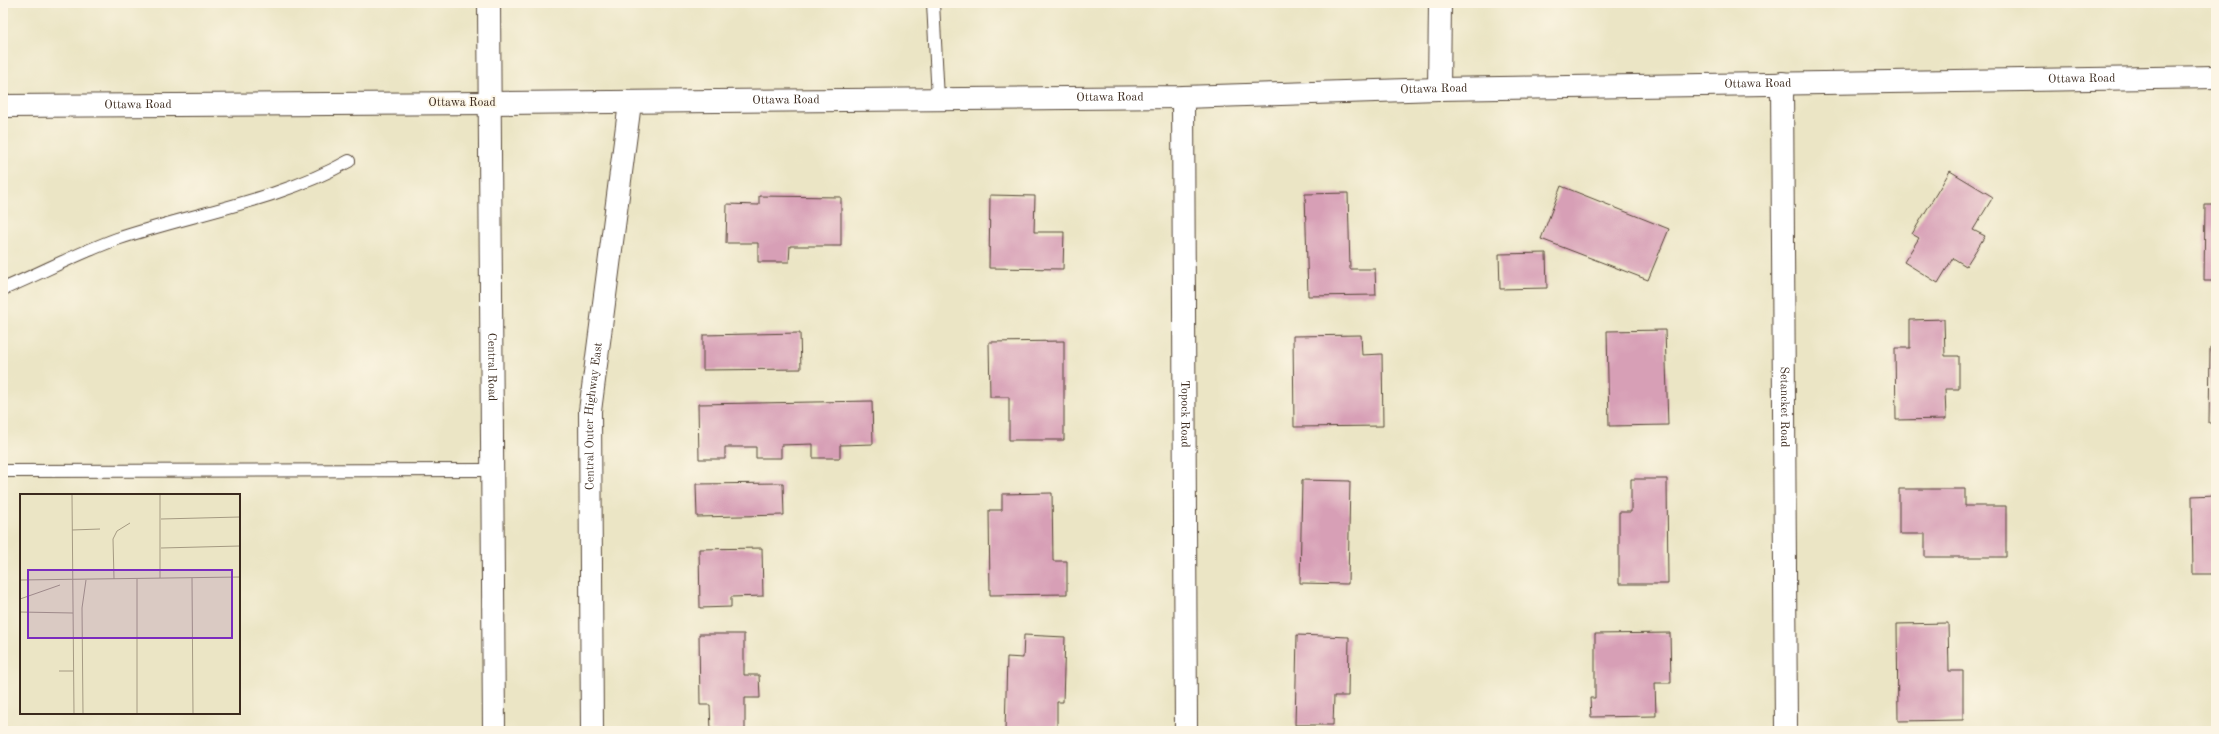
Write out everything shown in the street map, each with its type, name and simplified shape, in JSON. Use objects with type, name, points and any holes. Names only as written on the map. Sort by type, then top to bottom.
[{"type":"street","name":"Central Road","points":[[489,3],[494,731]]},
{"type":"street","points":[[1439,89],[1440,3]]},
{"type":"street","name":"Ottawa Road","points":[[3,106],[630,103],[1183,97],[1439,89],[2216,77]]},
{"type":"street","name":"Setancket Road","points":[[1782,83],[1786,731]]},
{"type":"street","name":"Topock Road","points":[[1183,97],[1186,731]]},
{"type":"street","name":"Central Outer Highway East","points":[[592,731],[590,411],[630,103]]},
{"type":"lane","points":[[933,3],[938,99]]},
{"type":"lane","points":[[3,289],[116,240],[246,202],[322,176],[349,161]]},
{"type":"lane","points":[[3,471],[492,470]]},
{"type":"building","points":[[1950,171],[1993,197],[1973,230],[1985,236],[1966,266],[1953,258],[1938,283],[1904,262],[1919,238],[1912,234]]},
{"type":"building","points":[[1561,186],[1669,229],[1648,280],[1541,239]]},
{"type":"building","points":[[1348,193],[1350,269],[1375,269],[1376,295],[1308,296],[1305,194]]},
{"type":"building","points":[[990,195],[1035,196],[1034,232],[1064,232],[1063,269],[989,268]]},
{"type":"building","points":[[759,196],[841,197],[841,246],[790,246],[789,262],[758,262],[758,243],[726,243],[727,204],[759,205]]},
{"type":"building","points":[[2205,205],[2216,205],[2216,281],[2204,281]]},
{"type":"building","points":[[1546,253],[1547,288],[1500,289],[1499,254]]},
{"type":"building","points":[[1944,319],[1945,356],[1959,356],[1959,389],[1945,389],[1946,419],[1896,420],[1895,348],[1910,348],[1910,320]]},
{"type":"building","points":[[1665,330],[1668,425],[1609,426],[1607,331]]},
{"type":"building","points":[[800,333],[801,369],[703,370],[703,335]]},
{"type":"building","points":[[1361,335],[1362,355],[1382,354],[1383,426],[1294,427],[1293,336]]},
{"type":"building","points":[[1064,341],[1064,440],[1009,440],[1009,397],[990,397],[989,342]]},
{"type":"building","points":[[2210,348],[2216,348],[2216,423],[2209,423]]},
{"type":"building","points":[[872,401],[873,444],[840,445],[840,458],[813,458],[813,444],[781,445],[781,458],[756,458],[756,447],[725,447],[725,459],[699,459],[698,404]]},
{"type":"building","points":[[1631,479],[1667,479],[1668,584],[1619,584],[1619,512],[1631,512]]},
{"type":"building","points":[[1302,480],[1350,481],[1348,584],[1300,583]]},
{"type":"building","points":[[783,483],[784,515],[697,517],[696,484]]},
{"type":"building","points":[[1899,489],[1965,489],[1965,506],[2006,506],[2006,557],[1925,557],[1925,534],[1899,534]]},
{"type":"building","points":[[1052,493],[1053,561],[1067,561],[1067,594],[990,595],[989,510],[1002,510],[1002,494]]},
{"type":"building","points":[[2216,495],[2216,574],[2193,574],[2192,496]]},
{"type":"building","points":[[762,548],[763,596],[731,597],[731,607],[700,608],[699,549]]},
{"type":"building","points":[[1948,623],[1949,671],[1963,671],[1963,720],[1898,721],[1897,624]]},
{"type":"building","points":[[1670,633],[1671,683],[1655,683],[1656,716],[1591,717],[1590,698],[1595,698],[1595,634]]},
{"type":"building","points":[[699,634],[744,634],[744,675],[759,675],[760,698],[745,698],[745,731],[711,731],[710,705],[700,705]]},
{"type":"building","points":[[1024,635],[1065,637],[1063,702],[1057,702],[1057,731],[1005,731],[1007,657],[1023,658]]},
{"type":"building","points":[[1297,635],[1349,637],[1348,696],[1334,696],[1333,725],[1295,725]]}]
